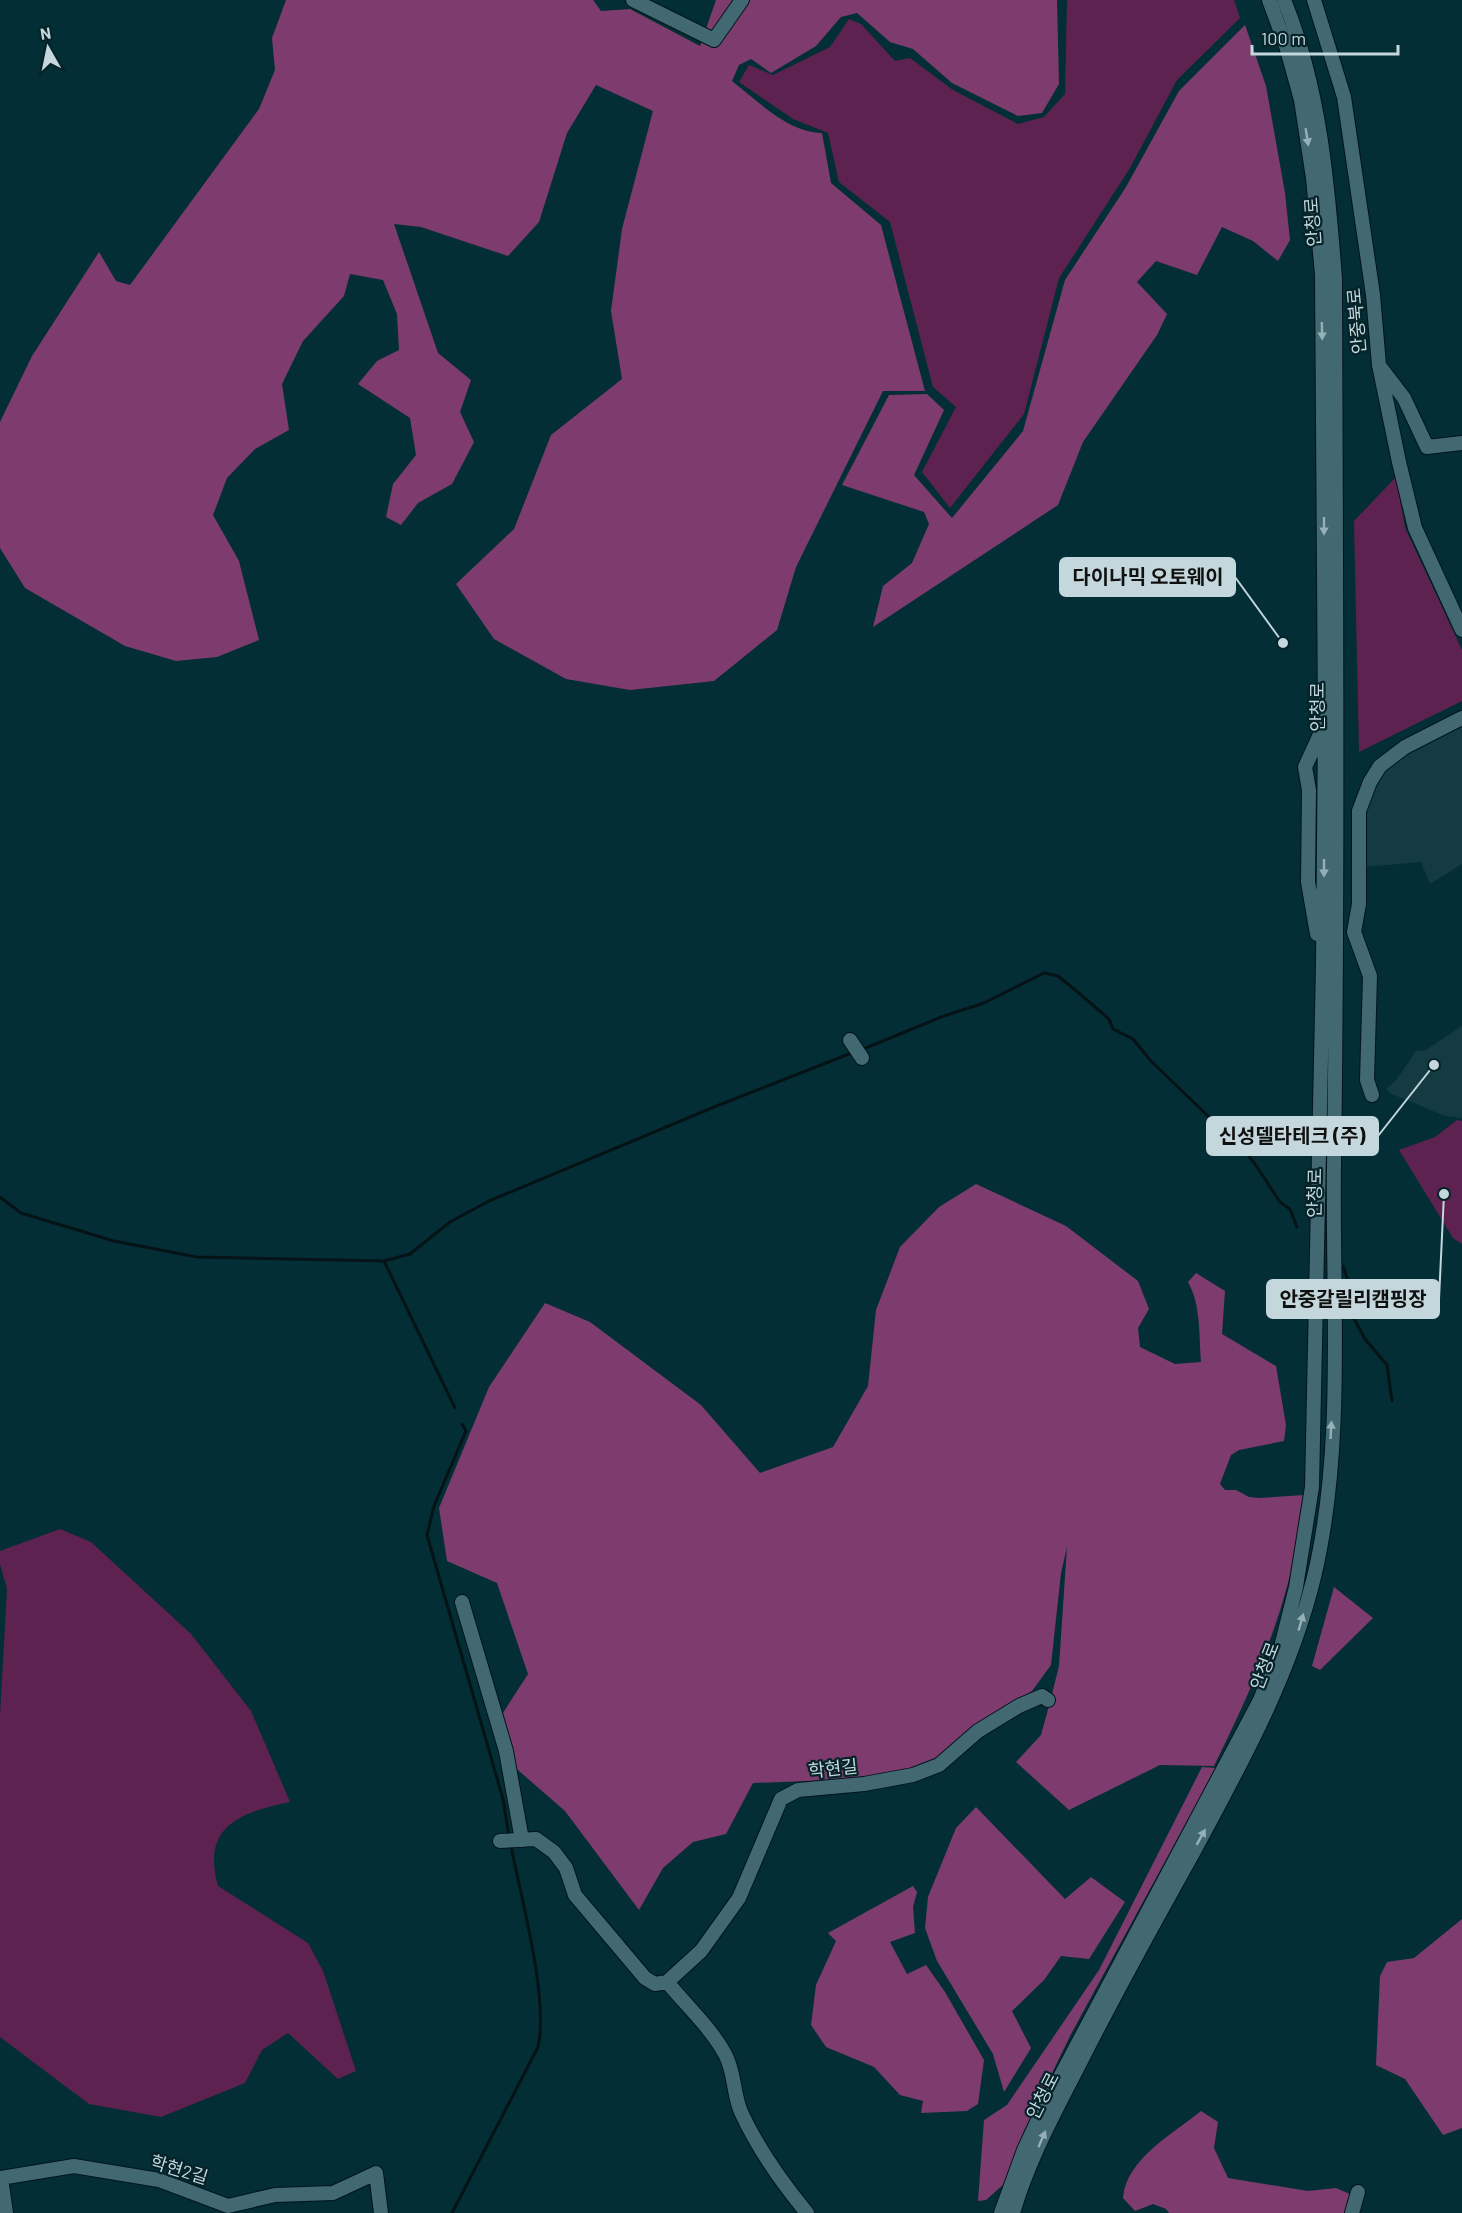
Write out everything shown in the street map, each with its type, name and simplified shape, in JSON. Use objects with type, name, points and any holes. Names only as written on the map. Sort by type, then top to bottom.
[{"type":"street","points":[[633,0],[714,40],[742,0]]},
{"type":"street","name":"안청로","points":[[1001,2213],[1024,2150],[1043,2109],[1260,1700],[1281,1647],[1307,1532],[1312,1487],[1323,964],[1325,722],[1322,274],[1313,178],[1301,100],[1286,46],[1269,0]]},
{"type":"street","name":"안청로","points":[[1013,2213],[1046,2128],[1130,1967],[1245,1759],[1270,1703],[1304,1611],[1314,1576],[1326,1510],[1333,1397],[1336,980],[1335,279],[1328,189],[1315,110],[1294,25],[1284,0]]},
{"type":"street","name":"안중북로","points":[[1314,0],[1344,97],[1370,273],[1379,365],[1415,528],[1462,630]]},
{"type":"street","points":[[1379,365],[1404,398],[1427,447],[1462,443]]},
{"type":"street","points":[[1372,1095],[1367,1080],[1370,976],[1354,932],[1359,904],[1359,811],[1380,766],[1405,747],[1462,718]]},
{"type":"street","points":[[1323,964],[1308,882],[1309,790],[1305,767],[1325,722]]},
{"type":"street","points":[[850,1040],[862,1058]]},
{"type":"street","points":[[462,1602],[506,1751],[522,1840]]},
{"type":"street","name":"학현길","points":[[667,1982],[701,1951],[739,1898],[781,1799],[798,1790],[864,1784],[913,1775],[939,1765],[978,1731],[1019,1706],[1042,1696],[1048,1700]]},
{"type":"street","points":[[500,1841],[536,1839],[554,1852],[567,1868],[575,1895],[645,1978],[656,1984],[667,1982],[726,2054],[740,2111],[785,2186],[807,2213]]},
{"type":"street","name":"학현2길","points":[[6,2213],[0,2178],[74,2166],[159,2180],[228,2206],[275,2195],[333,2193],[376,2173],[381,2213]]},
{"type":"street","points":[[1352,2213],[1358,2192]]},
{"type":"shaded area","points":[[286,0],[593,0],[601,11],[630,9],[700,46],[716,0],[1057,0],[1059,84],[1042,113],[1018,116],[952,83],[913,49],[890,42],[857,13],[841,17],[816,46],[771,73],[751,59],[739,65],[732,81],[785,121],[809,131],[822,133],[831,183],[881,225],[925,391],[883,391],[796,567],[777,630],[714,681],[630,690],[566,679],[494,639],[456,584],[514,529],[551,435],[622,379],[611,311],[622,229],[653,111],[596,85],[567,133],[539,222],[508,256],[421,227],[394,224],[438,353],[471,380],[460,412],[474,442],[452,484],[418,503],[401,525],[386,517],[393,484],[416,455],[410,418],[358,384],[377,361],[399,350],[397,314],[383,280],[350,274],[344,296],[303,341],[282,384],[289,430],[255,449],[227,478],[213,515],[239,561],[259,640],[217,657],[176,661],[125,646],[25,588],[0,548],[0,422],[32,356],[99,252],[116,281],[130,285],[259,109],[275,70],[272,38]]},
{"type":"shaded area","points":[[1067,0],[1234,0],[1240,18],[1177,80],[1130,168],[1059,278],[1024,414],[950,508],[922,472],[956,407],[933,387],[890,222],[839,182],[828,133],[793,119],[739,82],[749,65],[773,75],[830,47],[849,19],[861,24],[895,61],[910,58],[953,90],[1018,124],[1044,117],[1065,94]]},
{"type":"shaded area","points":[[1245,25],[1266,86],[1285,193],[1290,240],[1278,261],[1253,241],[1222,227],[1197,275],[1156,261],[1137,282],[1167,314],[1157,335],[1083,442],[1058,505],[873,627],[883,586],[912,563],[929,524],[924,512],[842,485],[889,395],[927,394],[944,410],[914,475],[952,518],[1023,431],[1065,280],[1126,187],[1179,91]]},
{"type":"shaded area","points":[[1396,477],[1405,528],[1462,650],[1462,701],[1359,752],[1354,521]]},
{"type":"shaded area","points":[[1462,722],[1462,864],[1430,884],[1421,862],[1364,867],[1362,811],[1383,767]]},
{"type":"shaded area","points":[[1462,1026],[1462,1118],[1445,1116],[1392,1094],[1386,1089],[1397,1079],[1416,1051],[1426,1050]]},
{"type":"shaded area","points":[[1457,1120],[1462,1121],[1462,1244],[1453,1238],[1399,1150],[1435,1137]]},
{"type":"shaded area","points":[[976,1184],[1066,1226],[1138,1281],[1149,1309],[1138,1328],[1140,1347],[1175,1364],[1201,1362],[1197,1311],[1188,1282],[1196,1273],[1225,1291],[1222,1334],[1276,1366],[1286,1425],[1284,1441],[1239,1450],[1231,1455],[1220,1484],[1225,1490],[1236,1490],[1249,1497],[1304,1495],[1299,1533],[1283,1602],[1246,1699],[1214,1766],[1160,1765],[1069,1810],[1016,1762],[1041,1735],[1059,1666],[1067,1547],[1061,1573],[1051,1665],[1032,1691],[976,1727],[937,1762],[913,1771],[863,1779],[753,1783],[726,1834],[693,1842],[663,1868],[639,1910],[565,1811],[511,1764],[501,1716],[528,1674],[497,1583],[447,1561],[439,1508],[489,1387],[545,1303],[590,1322],[701,1405],[760,1473],[833,1447],[868,1386],[876,1310],[900,1247],[939,1207]]},
{"type":"shaded area","points":[[60,1529],[91,1542],[191,1634],[251,1711],[290,1802],[241,1817],[220,1836],[215,1849],[214,1866],[218,1886],[308,1943],[323,1971],[356,2071],[338,2079],[288,2033],[262,2050],[245,2083],[161,2117],[89,2104],[0,2037],[0,1715],[7,1589],[0,1564],[0,1551]]},
{"type":"shaded area","points":[[1334,1587],[1373,1618],[1320,1670],[1312,1666]]},
{"type":"shaded area","points":[[1202,1767],[1216,1768],[1071,2034],[1023,2133],[1005,2183],[986,2200],[978,2201],[984,2120],[1007,2105],[1099,1970]]},
{"type":"shaded area","points":[[976,1807],[1065,1899],[1091,1877],[1125,1902],[1089,1959],[1061,1956],[1044,1980],[1012,2011],[1031,2048],[1004,2092],[993,2054],[937,1961],[925,1928],[928,1897],[956,1828]]},
{"type":"shaded area","points":[[913,1886],[917,1892],[913,1907],[915,1933],[890,1942],[907,1974],[926,1965],[945,1992],[984,2060],[978,2104],[967,2111],[921,2113],[923,2101],[900,2095],[874,2067],[826,2047],[811,2025],[816,1985],[836,1941],[828,1933]]},
{"type":"shaded area","points":[[1462,1919],[1462,2128],[1443,2135],[1405,2079],[1376,2065],[1380,1976],[1387,1962],[1414,1958]]},
{"type":"shaded area","points":[[1201,2111],[1218,2122],[1214,2148],[1228,2178],[1308,2191],[1336,2188],[1352,2195],[1346,2213],[1169,2213],[1166,2209],[1153,2204],[1135,2211],[1123,2198],[1126,2184],[1133,2171],[1153,2148]]},
{"type":"waterway","points":[[861,1050],[941,1017],[984,1003],[1044,973],[1058,976],[1109,1019],[1113,1029],[1133,1039],[1151,1061],[1223,1133],[1230,1132],[1280,1202],[1290,1209],[1297,1227]]},
{"type":"waterway","points":[[384,1261],[410,1254],[450,1222],[489,1201],[714,1107],[854,1052]]},
{"type":"waterway","points":[[0,1197],[21,1213],[114,1241],[197,1257],[384,1261],[455,1408]]},
{"type":"waterway","points":[[1343,1266],[1349,1284],[1346,1304],[1365,1339],[1387,1365],[1392,1401]]},
{"type":"waterway","points":[[462,1424],[466,1431],[434,1506],[427,1535],[503,1799],[509,1836]]},
{"type":"waterway","points":[[452,2213],[538,2047],[540,2002],[537,1976],[511,1846]]},
{"type":"place","name":"다이나믹 오토웨이","points":[[1283,643]]},
{"type":"place","name":"신성델타테크 (주)","points":[[1434,1065]]},
{"type":"place","name":"안중갈릴리캠핑장","points":[[1444,1194]]}]
